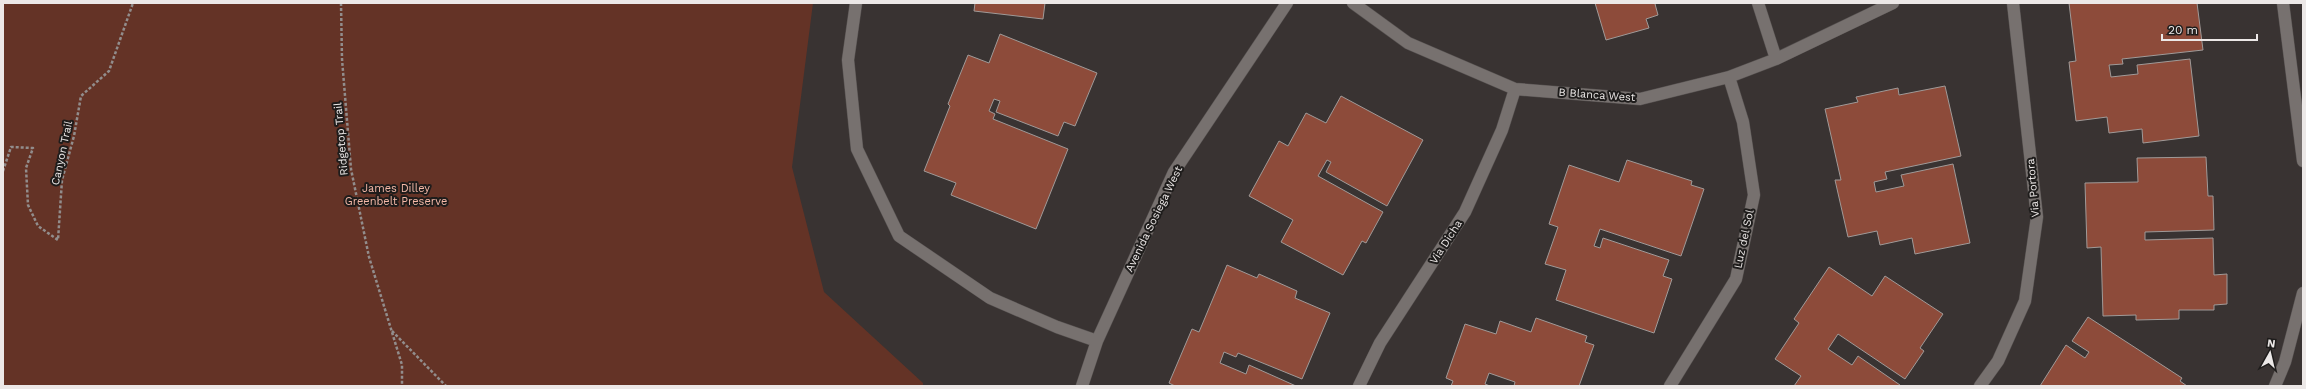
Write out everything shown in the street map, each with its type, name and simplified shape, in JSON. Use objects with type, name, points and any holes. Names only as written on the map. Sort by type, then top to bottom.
[{"type":"street","points":[[856,3],[848,60],[857,149],[899,236],[990,298],[1057,327],[1097,341]]},
{"type":"street","name":"Avenida Sosiega West","points":[[1082,386],[1097,341],[1174,172],[1286,3]]},
{"type":"street","name":"B Blanca West","points":[[1353,3],[1408,43],[1515,89],[1640,99],[1729,77],[1776,59],[1893,3]]},
{"type":"street","points":[[1758,3],[1776,59]]},
{"type":"street","name":"Via Portora","points":[[1980,386],[1998,361],[2025,301],[2037,217],[2012,3]]},
{"type":"street","points":[[2283,3],[2303,161]]},
{"type":"street","name":"Luz del Sol","points":[[1670,386],[1736,279],[1754,195],[1743,122],[1729,77]]},
{"type":"street","name":"Via Dicha","points":[[1359,386],[1380,343],[1465,212],[1502,130],[1515,89]]},
{"type":"street","points":[[2275,386],[2285,362],[2303,293]]},
{"type":"path","name":"Canyon Trail","points":[[3,171],[11,147],[33,148],[26,168],[28,205],[38,226],[58,240],[62,180],[74,136],[81,96],[109,71],[133,3]]},
{"type":"path","name":"Ridgetop Trail","points":[[341,3],[342,59],[351,169],[369,257],[402,365],[402,386]]},
{"type":"path","points":[[392,331],[446,386]]},
{"type":"green space","name":"James Dilley Greenbelt Preserve","points":[[3,3],[813,3],[792,167],[824,292],[923,383],[923,386],[3,386]]},
{"type":"building","points":[[975,3],[1045,3],[1043,19],[974,11]]},
{"type":"building","points":[[1595,3],[1658,3],[1655,4],[1658,15],[1646,19],[1649,28],[1606,40]]},
{"type":"building","points":[[2069,3],[2197,3],[2203,50],[2122,59],[2123,64],[2109,65],[2111,77],[2138,74],[2137,65],[2190,59],[2199,136],[2143,143],[2142,129],[2109,133],[2107,117],[2076,121],[2069,62],[2076,61]]},
{"type":"building","points":[[1000,34],[1097,73],[1075,126],[1064,122],[1058,136],[996,112],[1000,101],[994,99],[989,111],[995,114],[993,119],[1068,149],[1036,229],[951,195],[956,183],[924,171],[950,106],[948,104],[968,55],[989,63]]},
{"type":"building","points":[[1945,86],[1961,156],[1885,172],[1887,179],[1874,182],[1876,192],[1904,186],[1901,175],[1953,164],[1970,243],[1915,254],[1912,238],[1880,245],[1877,231],[1848,237],[1835,180],[1841,180],[1825,109],[1858,102],[1856,97],[1898,88],[1899,95]]},
{"type":"building","points":[[1341,96],[1423,140],[1387,206],[1326,172],[1331,162],[1327,160],[1318,176],[1383,212],[1366,243],[1362,241],[1343,275],[1281,242],[1293,220],[1249,196],[1279,141],[1288,146],[1306,113],[1326,123]]},
{"type":"building","points":[[2206,157],[2208,196],[2213,196],[2214,230],[2145,232],[2145,240],[2213,238],[2214,275],[2227,274],[2227,304],[2214,305],[2214,310],[2179,310],[2179,319],[2136,320],[2136,315],[2103,316],[2101,247],[2087,248],[2085,183],[2138,182],[2137,158]]},
{"type":"building","points":[[1627,160],[1692,181],[1691,185],[1704,189],[1681,256],[1600,229],[1594,246],[1600,248],[1603,238],[1669,260],[1663,276],[1672,279],[1654,333],[1556,300],[1566,270],[1545,264],[1558,227],[1549,224],[1569,165],[1619,182]]},
{"type":"building","points":[[1227,265],[1257,278],[1259,274],[1297,291],[1295,298],[1330,313],[1302,379],[1238,353],[1236,357],[1224,352],[1220,363],[1246,374],[1249,365],[1296,386],[1175,386],[1169,383],[1192,329],[1199,332]]},
{"type":"building","points":[[1829,267],[1872,296],[1885,276],[1943,314],[1920,348],[1924,351],[1905,379],[1838,334],[1828,349],[1852,365],[1858,356],[1900,385],[1899,386],[1794,386],[1801,376],[1775,359],[1799,323],[1794,319]]},
{"type":"building","points":[[2088,317],[2182,378],[2180,381],[2187,386],[2040,386],[2066,345],[2085,358],[2089,352],[2072,341]]},
{"type":"building","points":[[1536,318],[1587,336],[1585,342],[1594,345],[1579,386],[1514,386],[1515,382],[1489,373],[1485,384],[1490,386],[1451,386],[1453,381],[1446,378],[1465,324],[1496,334],[1500,321],[1531,332]]}]
